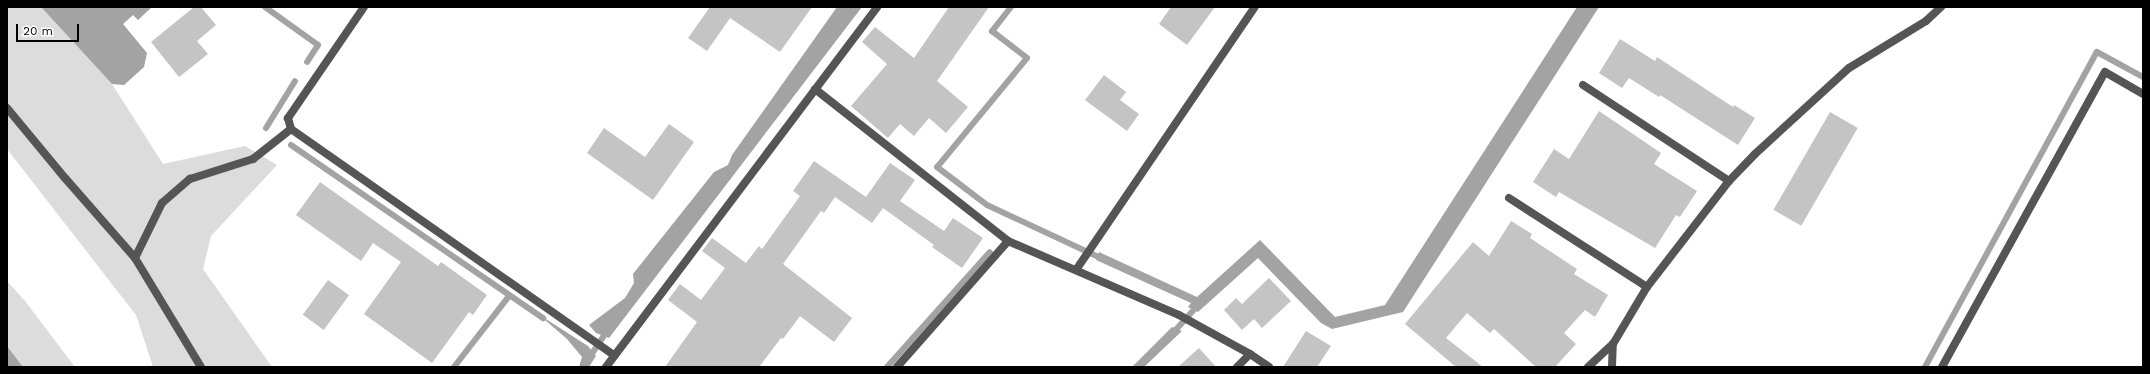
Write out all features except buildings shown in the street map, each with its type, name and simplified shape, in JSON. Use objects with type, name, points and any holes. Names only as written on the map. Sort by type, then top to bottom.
[{"type":"street","points":[[364,7],[288,118],[291,129],[614,356]]},
{"type":"street","points":[[606,367],[877,7]]},
{"type":"street","points":[[1076,270],[1255,7]]},
{"type":"street","points":[[1588,367],[1613,344],[1647,287],[1729,181],[1755,154],[1849,68],[1926,21],[1941,7]]},
{"type":"street","points":[[1942,367],[2105,72],[2143,94]]},
{"type":"street","points":[[1582,85],[1729,181]]},
{"type":"street","points":[[815,90],[1008,241],[1196,323],[1250,354],[1269,367]]},
{"type":"street","points":[[7,108],[135,258],[201,367]]},
{"type":"street","points":[[135,258],[162,203],[190,179],[253,159],[291,129]]},
{"type":"street","points":[[1509,198],[1647,287]]},
{"type":"street","points":[[897,367],[1008,241]]},
{"type":"street","points":[[1612,367],[1613,344]]},
{"type":"street","points":[[1237,367],[1250,354]]},
{"type":"shaded area","points":[[7,7],[41,7],[112,84],[163,164],[245,146],[277,165],[211,236],[203,269],[272,367],[153,367],[136,315],[7,149]]},
{"type":"shaded area","points":[[41,7],[152,7],[138,20],[133,15],[123,24],[147,53],[144,67],[124,85],[112,84]]},
{"type":"shaded area","points":[[837,7],[862,7],[609,338],[596,333],[589,325],[625,298],[634,283],[633,274],[714,172],[728,165],[732,155]]},
{"type":"shaded area","points":[[1577,7],[1599,7],[1403,312],[1332,329],[1321,323],[1258,258],[1198,312],[1188,307],[1191,303],[1096,260],[1099,252],[1197,297],[1260,240],[1335,317],[1385,305]]},
{"type":"shaded area","points":[[7,281],[25,301],[75,367],[23,367],[7,346]]},
{"type":"shaded area","points":[[538,314],[588,346],[596,356],[589,367],[579,367],[582,357],[567,339]]},
{"type":"shaded area","points":[[1172,327],[1182,331],[1144,367],[1132,367]]},
{"type":"shaded area","points":[[7,346],[23,367],[7,367]]},
{"type":"waterway","points":[[265,7],[318,45],[307,62]]},
{"type":"waterway","points":[[1011,7],[992,31],[1027,58],[937,167],[987,205],[1103,259]]},
{"type":"waterway","points":[[1925,367],[2097,52],[2143,77]]},
{"type":"waterway","points":[[266,128],[295,81]]},
{"type":"waterway","points":[[291,145],[543,318]]},
{"type":"waterway","points":[[887,367],[990,252]]},
{"type":"waterway","points":[[454,367],[509,296]]},
{"type":"waterway","points":[[1172,334],[1198,305]]},
{"type":"waterway","points":[[583,367],[607,331]]}]
